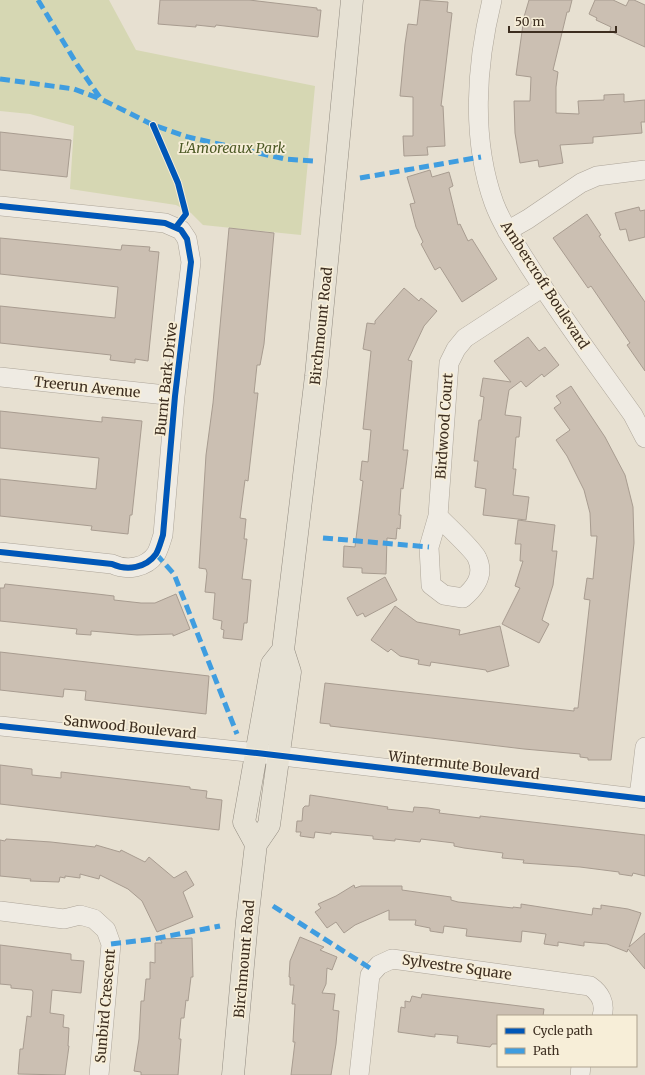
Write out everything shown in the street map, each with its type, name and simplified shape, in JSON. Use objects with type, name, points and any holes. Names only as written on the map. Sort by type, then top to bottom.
[{"type":"main road","name":"Birchmount Road","points":[[234,1075],[247,921],[256,844],[269,825],[280,756],[290,672],[283,650],[316,376],[352,0]]},
{"type":"main road","name":"Birchmount Road","points":[[256,844],[244,822],[272,664],[283,650]]},
{"type":"street","name":"Ambercroft Boulevard","points":[[492,0],[482,58],[479,145],[492,198],[507,231],[543,287],[639,410],[645,438]]},
{"type":"street","points":[[507,231],[528,219],[581,183],[597,176],[645,170]]},
{"type":"street","name":"Burnt Bark Drive","points":[[0,206],[165,223],[181,230],[187,239],[191,262],[175,396],[163,535],[156,554],[149,561],[137,567],[126,568],[112,564],[0,552]]},
{"type":"street","name":"Birdwood Court","points":[[438,516],[449,363],[456,349],[465,338],[543,287]]},
{"type":"street","name":"Treerun Avenue","points":[[0,377],[175,396]]},
{"type":"street","name":"Sanwood Boulevard","points":[[0,726],[280,756]]},
{"type":"street","points":[[642,798],[645,746]]},
{"type":"street","name":"Wintermute Boulevard","points":[[280,756],[642,798]]},
{"type":"street","name":"Sunbird Crescent","points":[[0,911],[64,919],[80,915],[94,919],[106,930],[110,944],[99,1075]]},
{"type":"street","name":"Sylvestre Square","points":[[359,1075],[370,976],[379,965],[392,959],[590,986],[596,990],[603,1001],[602,1015]]},
{"type":"green space","name":"L'Amoreaux Park","points":[[0,0],[109,0],[136,50],[315,86],[301,235],[203,225],[191,213],[176,205],[70,189],[74,126],[30,114],[0,111]]},
{"type":"building","points":[[160,0],[249,0],[317,8],[317,10],[321,10],[318,37],[216,25],[215,27],[196,25],[196,27],[158,24]]},
{"type":"building","points":[[420,0],[448,2],[447,12],[452,13],[441,106],[443,106],[445,146],[427,147],[428,155],[404,156],[403,136],[413,136],[413,97],[400,96],[405,44],[408,24],[417,25]]},
{"type":"building","points":[[529,0],[572,0],[569,12],[567,12],[553,70],[558,72],[556,87],[556,113],[579,114],[578,101],[604,100],[604,95],[624,94],[624,102],[645,100],[645,122],[641,122],[642,133],[593,137],[593,143],[560,145],[563,163],[539,167],[538,160],[520,163],[515,133],[514,101],[530,101],[531,77],[516,75],[524,17]]},
{"type":"building","points":[[595,0],[613,0],[626,6],[629,0],[634,0],[645,5],[645,47],[610,31],[611,27],[596,20],[597,18],[589,14]]},
{"type":"building","points":[[0,132],[71,140],[67,177],[0,170]]},
{"type":"building","points":[[430,170],[432,177],[449,172],[453,186],[449,188],[458,225],[460,224],[468,241],[472,239],[497,279],[462,302],[440,267],[435,270],[421,244],[423,242],[416,227],[410,204],[415,203],[407,177]]},
{"type":"building","points":[[639,207],[640,211],[645,210],[645,237],[629,241],[626,229],[620,230],[615,213]]},
{"type":"building","points":[[587,214],[601,235],[599,236],[645,302],[645,371],[627,345],[630,343],[591,286],[588,288],[553,238]]},
{"type":"building","points":[[229,228],[274,233],[264,344],[260,365],[257,365],[254,393],[258,393],[248,481],[245,480],[240,518],[246,519],[244,539],[247,539],[242,579],[251,580],[247,623],[244,623],[242,640],[223,638],[224,630],[221,629],[222,621],[213,619],[215,593],[205,592],[206,569],[199,568],[206,455],[213,403]]},
{"type":"building","points":[[0,238],[121,250],[122,245],[150,247],[149,251],[159,252],[148,361],[135,359],[135,363],[110,360],[111,355],[0,343],[0,306],[115,318],[118,287],[0,274]]},
{"type":"building","points":[[404,288],[419,301],[421,298],[437,311],[424,326],[408,360],[412,361],[403,450],[408,450],[403,489],[401,488],[399,515],[401,515],[400,529],[397,528],[396,539],[387,538],[386,574],[362,573],[362,568],[343,567],[344,546],[355,547],[363,481],[360,480],[362,461],[368,462],[371,430],[363,429],[371,351],[363,349],[367,323],[375,324],[375,321]]},
{"type":"building","points":[[528,337],[539,351],[545,347],[559,365],[544,377],[542,374],[526,387],[521,381],[509,390],[505,415],[521,417],[519,437],[516,437],[513,469],[516,469],[513,495],[529,497],[526,520],[483,515],[486,489],[475,487],[478,461],[474,461],[479,420],[481,420],[484,397],[480,396],[483,378],[511,382],[494,361]]},
{"type":"building","points":[[571,386],[605,437],[625,475],[633,507],[634,543],[611,760],[588,760],[588,758],[580,757],[580,754],[524,749],[330,726],[330,724],[320,723],[325,683],[574,711],[574,708],[578,708],[590,600],[584,599],[587,578],[593,579],[597,536],[591,536],[590,513],[584,490],[567,456],[556,440],[570,430],[554,408],[561,403],[556,396]]},
{"type":"building","points":[[0,411],[102,422],[102,417],[142,421],[132,515],[130,515],[128,534],[91,530],[92,526],[0,516],[0,479],[96,489],[99,458],[0,448]]},
{"type":"building","points":[[518,520],[555,525],[552,551],[557,551],[553,585],[542,620],[549,624],[539,643],[502,624],[520,588],[515,586],[523,561],[520,561],[521,544],[515,544]]},
{"type":"building","points":[[385,577],[397,600],[365,617],[363,613],[357,616],[347,598]]},
{"type":"building","points":[[5,584],[114,596],[114,600],[141,603],[155,603],[176,594],[190,629],[173,636],[173,634],[137,635],[91,631],[91,635],[76,634],[77,629],[0,621],[0,588],[4,588]]},
{"type":"building","points":[[395,606],[417,622],[460,630],[459,635],[500,626],[509,666],[487,672],[486,670],[431,662],[430,666],[418,664],[419,660],[400,656],[391,649],[388,652],[371,640]]},
{"type":"building","points":[[0,652],[209,676],[206,714],[85,700],[86,691],[64,689],[63,697],[0,690]]},
{"type":"building","points":[[0,765],[32,769],[32,775],[61,778],[61,772],[190,787],[190,789],[207,791],[206,798],[222,800],[219,830],[0,804]]},
{"type":"building","points":[[310,795],[388,807],[387,809],[413,812],[414,807],[428,808],[440,810],[439,813],[480,818],[480,816],[645,835],[645,876],[633,873],[632,876],[619,874],[619,872],[580,867],[523,863],[524,860],[502,858],[503,853],[464,848],[454,846],[454,843],[421,839],[420,842],[395,839],[395,841],[373,839],[373,836],[331,832],[331,834],[315,832],[314,838],[300,836],[301,832],[296,832],[297,821],[302,821],[303,808],[305,806],[309,806]]},
{"type":"building","points":[[6,839],[95,847],[96,845],[120,852],[121,850],[145,862],[149,857],[174,878],[186,871],[194,885],[183,892],[193,917],[157,932],[142,901],[128,889],[100,875],[99,879],[80,874],[80,878],[65,876],[65,878],[60,877],[59,882],[30,881],[31,879],[0,876],[0,840],[5,841]]},
{"type":"building","points":[[354,885],[355,888],[361,886],[402,886],[402,890],[451,897],[451,900],[458,902],[513,908],[521,908],[521,904],[592,915],[593,908],[601,909],[601,905],[628,909],[641,913],[629,947],[645,933],[645,969],[628,949],[627,952],[607,944],[584,942],[584,946],[558,942],[558,946],[544,944],[546,934],[522,931],[521,942],[466,936],[467,929],[444,926],[443,933],[430,931],[430,928],[415,925],[416,920],[389,920],[389,910],[355,925],[344,933],[336,922],[327,928],[315,912],[321,908],[318,904],[336,896]]},
{"type":"building","points":[[300,937],[324,947],[320,950],[337,957],[332,970],[327,968],[326,984],[322,993],[335,994],[333,1010],[339,1011],[331,1075],[291,1075],[295,1042],[293,1042],[295,1004],[292,1004],[294,985],[290,985],[290,961]]},
{"type":"building","points":[[192,938],[193,977],[191,977],[184,1018],[181,1018],[178,1075],[141,1075],[141,1072],[134,1071],[139,1039],[141,1001],[144,1001],[146,979],[150,979],[150,962],[155,963],[155,943],[162,943],[160,939]]},
{"type":"building","points":[[0,945],[71,954],[71,960],[84,961],[81,993],[52,990],[50,1013],[64,1015],[63,1027],[69,1028],[69,1046],[65,1075],[18,1074],[20,1049],[23,1049],[27,1016],[31,1017],[33,992],[32,990],[11,988],[11,985],[0,984]]},
{"type":"building","points":[[422,994],[544,1009],[543,1015],[497,1015],[497,1044],[492,1044],[490,1047],[457,1043],[458,1036],[435,1034],[435,1037],[398,1032],[401,1007],[405,1008],[405,1001],[410,1002],[412,996],[421,998]]},
{"type":"marked path","points":[[38,0],[78,66],[101,99],[153,125],[188,137],[285,159],[313,161]]},
{"type":"marked path","points":[[0,79],[74,89],[101,99]]},
{"type":"marked path","points":[[360,178],[481,157]]},
{"type":"marked path","points":[[323,538],[429,547]]},
{"type":"marked path","points":[[156,554],[174,574],[237,734]]},
{"type":"marked path","points":[[273,906],[373,970]]},
{"type":"marked path","points":[[111,944],[153,939],[220,926]]},
{"type":"cycle path","points":[[153,125],[178,183],[186,214],[176,227]]},
{"type":"cycle path","points":[[0,206],[165,223],[181,230],[187,239],[191,262],[175,396],[163,535],[156,554],[152,559],[142,565],[130,568],[112,564],[0,552]]},
{"type":"cycle path","points":[[0,726],[257,753],[645,799]]}]
